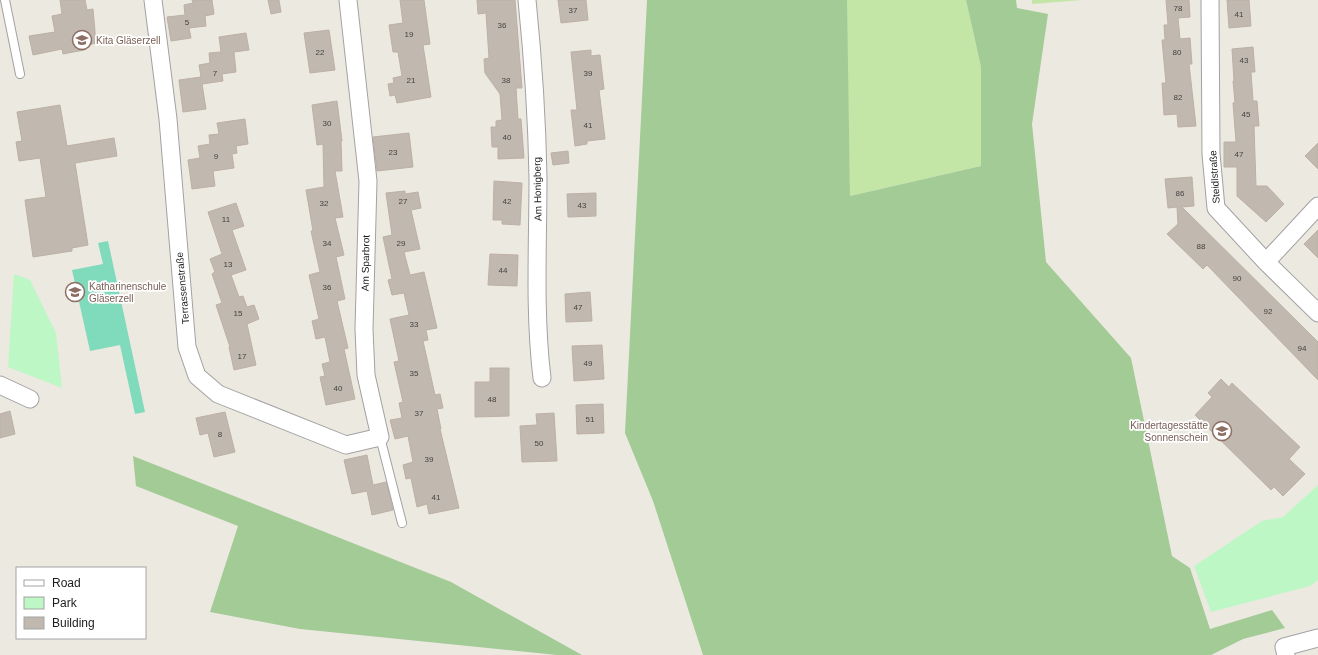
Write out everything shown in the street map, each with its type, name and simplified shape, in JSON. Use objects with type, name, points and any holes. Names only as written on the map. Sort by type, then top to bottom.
[{"type":"street","name":"Terrassenstraße","points":[[153,0],[168,119],[188,346],[198,376],[218,394],[346,445],[380,437]]},
{"type":"street","name":"Am Sparbrot","points":[[348,0],[368,182],[364,329],[366,375],[380,437]]},
{"type":"street","name":"Am Honigberg","points":[[527,0],[538,177],[538,338],[542,378]]},
{"type":"street","name":"Steidlstraße","points":[[1210,0],[1211,154],[1216,208],[1266,262],[1318,313]]},
{"type":"street","points":[[1266,262],[1318,206]]},
{"type":"street","points":[[0,384],[30,400]]},
{"type":"street","points":[[1286,655],[1284,647],[1318,638]]},
{"type":"lane","points":[[6,0],[20,74]]},
{"type":"lane","name":"Am Sparbrot","points":[[380,437],[402,523]]},
{"type":"green space","points":[[647,0],[847,0],[850,196],[981,166],[981,67],[966,0],[1016,0],[1017,8],[1048,14],[1032,124],[1046,262],[1131,358],[1172,556],[1190,568],[1210,629],[1272,610],[1285,628],[1243,639],[1211,655],[703,655],[653,501],[625,433]]},
{"type":"green space","points":[[846,0],[966,0],[981,67],[981,166],[850,196]]},
{"type":"green space","points":[[1032,0],[1082,0],[1032,4]]},
{"type":"green space","points":[[108,241],[145,412],[135,414],[120,345],[90,351],[72,270],[103,264],[98,243]]},
{"type":"green space","points":[[14,274],[30,280],[56,333],[62,388],[8,367]]},
{"type":"green space","points":[[133,456],[451,582],[582,655],[557,655],[300,629],[210,612],[238,526],[136,486]]},
{"type":"green space","points":[[1318,485],[1318,580],[1310,586],[1211,612],[1194,566],[1262,521],[1283,517]]},
{"type":"building","points":[[60,0],[85,0],[87,10],[93,9],[96,43],[83,46],[84,50],[63,54],[62,49],[33,55],[29,36],[55,32],[52,16],[62,14]]},
{"type":"building","points":[[192,0],[212,0],[214,14],[205,16],[206,26],[189,28],[191,38],[171,41],[167,17],[185,15],[184,5],[193,3]]},
{"type":"building","points":[[268,0],[279,0],[281,12],[271,14]]},
{"type":"building","points":[[400,0],[424,0],[430,44],[423,45],[431,97],[397,103],[395,95],[390,96],[388,84],[394,83],[393,78],[402,76],[398,52],[393,52],[389,25],[403,23]]},
{"type":"building","points":[[477,0],[515,0],[522,88],[516,88],[518,119],[521,119],[524,158],[498,159],[498,147],[492,147],[491,127],[496,127],[496,121],[502,120],[500,94],[485,73],[484,59],[489,58],[486,13],[478,14]]},
{"type":"building","points":[[558,0],[586,0],[588,20],[561,23]]},
{"type":"building","points":[[1166,0],[1189,0],[1190,17],[1178,18],[1180,39],[1190,38],[1192,64],[1189,64],[1196,126],[1178,127],[1177,114],[1164,115],[1162,83],[1166,83],[1162,40],[1165,40],[1164,25],[1168,25]]},
{"type":"building","points":[[1227,0],[1249,0],[1251,26],[1229,28]]},
{"type":"building","points":[[329,30],[335,70],[310,73],[304,33]]},
{"type":"building","points":[[246,33],[249,50],[234,52],[236,72],[222,74],[223,81],[202,84],[206,109],[183,112],[179,80],[201,77],[199,65],[210,63],[209,53],[221,52],[219,37]]},
{"type":"building","points":[[1253,47],[1255,72],[1251,72],[1253,101],[1257,101],[1259,126],[1254,126],[1256,186],[1267,186],[1284,204],[1266,222],[1237,196],[1237,167],[1224,167],[1224,142],[1236,142],[1233,103],[1235,102],[1232,49]]},
{"type":"building","points":[[591,50],[591,56],[600,55],[604,89],[599,90],[605,139],[587,141],[587,144],[575,146],[571,110],[577,110],[571,52]]},
{"type":"building","points":[[337,101],[342,141],[342,171],[335,171],[343,217],[335,218],[344,255],[336,257],[345,299],[337,301],[348,348],[344,349],[355,399],[326,405],[320,377],[325,376],[322,364],[330,362],[325,337],[316,339],[312,321],[319,319],[309,275],[320,272],[311,231],[313,231],[306,190],[324,187],[323,144],[317,145],[312,105]]},
{"type":"building","points":[[60,105],[67,146],[114,138],[117,156],[75,163],[88,245],[72,248],[72,251],[33,257],[25,200],[46,197],[40,158],[19,161],[16,142],[22,141],[17,112]]},
{"type":"building","points":[[245,119],[248,144],[236,146],[237,153],[232,154],[234,168],[213,171],[215,186],[192,189],[188,160],[200,158],[198,146],[210,144],[209,135],[219,134],[217,123]]},
{"type":"building","points":[[409,133],[413,167],[377,171],[373,137]]},
{"type":"building","points":[[1318,143],[1318,169],[1305,156]]},
{"type":"building","points":[[568,151],[569,163],[553,165],[551,153]]},
{"type":"building","points":[[1192,177],[1194,206],[1182,207],[1318,342],[1318,380],[1207,265],[1203,269],[1167,234],[1178,224],[1177,207],[1168,208],[1165,179]]},
{"type":"building","points":[[494,181],[522,183],[520,225],[502,224],[502,220],[493,220]]},
{"type":"building","points":[[405,191],[405,194],[418,192],[421,208],[411,210],[420,249],[404,252],[410,275],[424,272],[437,328],[426,330],[428,340],[423,341],[435,395],[440,394],[443,408],[437,409],[440,429],[459,508],[429,514],[427,504],[417,507],[411,478],[406,479],[403,465],[413,462],[408,436],[395,439],[390,420],[402,418],[399,403],[403,402],[394,362],[399,361],[390,319],[409,315],[404,293],[392,295],[388,280],[392,279],[383,237],[392,235],[386,193]]},
{"type":"building","points":[[596,193],[596,216],[568,217],[567,194]]},
{"type":"building","points":[[236,203],[244,226],[232,230],[246,270],[231,275],[239,297],[243,296],[247,307],[254,305],[259,319],[247,324],[256,365],[234,370],[230,347],[216,305],[222,303],[212,274],[215,272],[210,259],[222,254],[208,212]]},
{"type":"building","points":[[1318,230],[1318,258],[1304,244]]},
{"type":"building","points":[[490,254],[518,255],[517,286],[488,285]]},
{"type":"building","points":[[590,292],[592,321],[566,322],[565,294]]},
{"type":"building","points":[[602,345],[604,379],[574,381],[572,346]]},
{"type":"building","points":[[490,368],[509,368],[509,416],[475,417],[475,382],[490,382]]},
{"type":"building","points":[[1221,379],[1229,387],[1232,383],[1300,447],[1289,459],[1305,474],[1283,496],[1274,487],[1271,490],[1195,415],[1212,397],[1208,393]]},
{"type":"building","points":[[603,404],[604,433],[577,434],[576,405]]},
{"type":"building","points":[[10,411],[15,434],[0,438],[0,414]]},
{"type":"building","points":[[225,412],[235,452],[214,457],[208,433],[200,435],[196,418]]},
{"type":"building","points":[[554,413],[557,461],[522,462],[520,426],[537,425],[536,414]]},
{"type":"building","points":[[367,455],[373,485],[386,482],[393,510],[372,515],[367,491],[352,494],[344,460]]},
{"type":"place","name":"Kita Gläserzell","points":[[82,40]]},
{"type":"place","name":"Katharinenschule Gläserzell","points":[[75,292]]},
{"type":"place","name":"Kindertagesstätte Sonnenschein","points":[[1222,431]]}]
